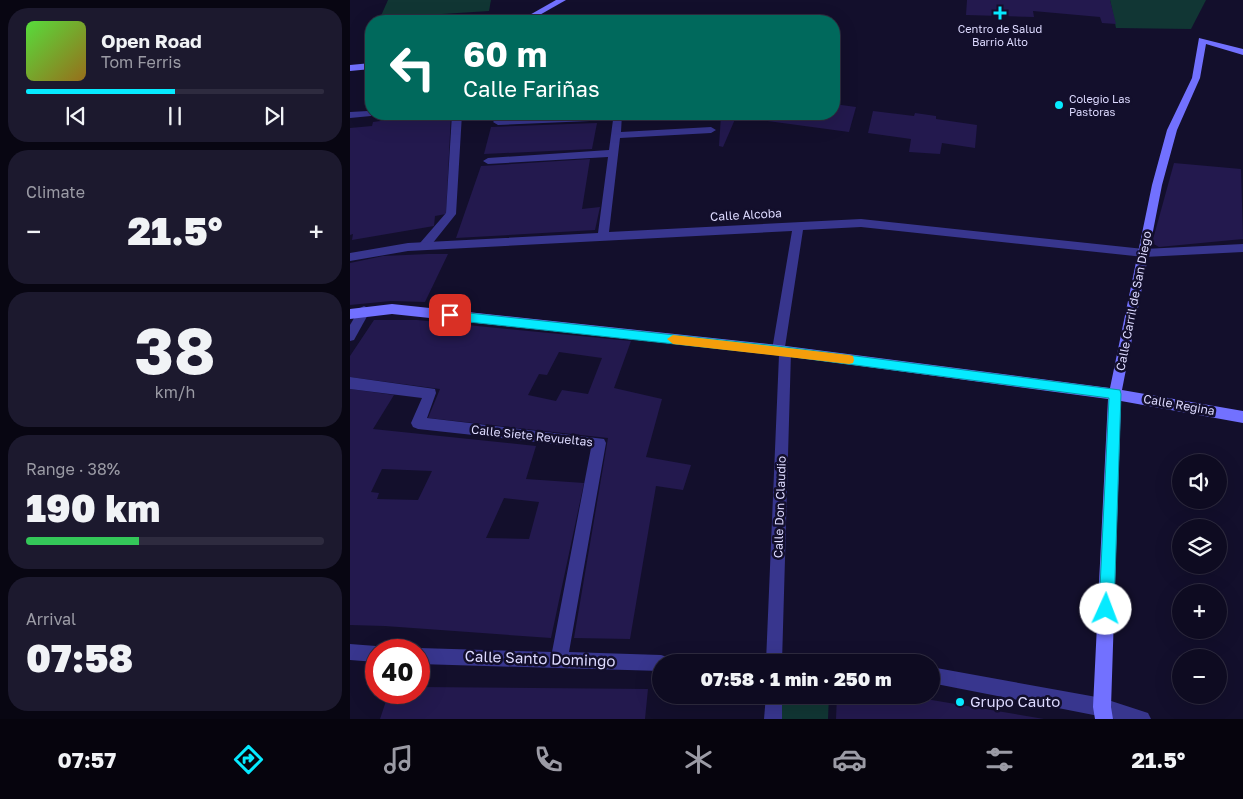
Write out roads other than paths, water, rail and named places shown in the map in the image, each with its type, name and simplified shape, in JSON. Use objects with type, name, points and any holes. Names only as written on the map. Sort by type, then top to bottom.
[{"type":"street","points":[[534,15],[562,0]]},
{"type":"street","name":"Calle Carril de San Diego","points":[[1103,713],[1115,394],[1157,185],[1170,139],[1196,78],[1202,40],[1243,52]]},
{"type":"street","points":[[350,68],[365,67]]},
{"type":"street","points":[[350,115],[365,114]]},
{"type":"street","points":[[424,246],[451,214],[457,120]]},
{"type":"street","points":[[498,122],[532,120]]},
{"type":"street","points":[[603,237],[618,120]]},
{"type":"street","points":[[616,135],[711,130]]},
{"type":"street","points":[[488,161],[614,153]]},
{"type":"street","name":"Calle Alcoba","points":[[350,257],[424,246],[860,223],[1144,253],[1243,248]]},
{"type":"street","name":"Calle Don Claudio","points":[[774,654],[782,351],[798,226]]},
{"type":"street","name":"Calle Regina","points":[[350,314],[392,309],[782,351],[1115,394],[1243,417]]},
{"type":"street","points":[[350,336],[364,311]]},
{"type":"street","name":"Calle Siete Revueltas","points":[[350,383],[430,393],[418,423],[599,443],[558,660]]},
{"type":"street","points":[[350,652],[365,653]]},
{"type":"street","name":"Calle Santo Domingo","points":[[430,656],[652,663]]},
{"type":"street","points":[[940,677],[1103,713],[1142,719]]},
{"type":"street","points":[[773,719],[774,704]]},
{"type":"place","name":"Centro de Salud Barrio Alto","points":[[1000,13]]},
{"type":"place","name":"Colegio Las Pastoras","points":[[1059,105]]},
{"type":"place","name":"Grupo Cauto","points":[[960,702]]}]
